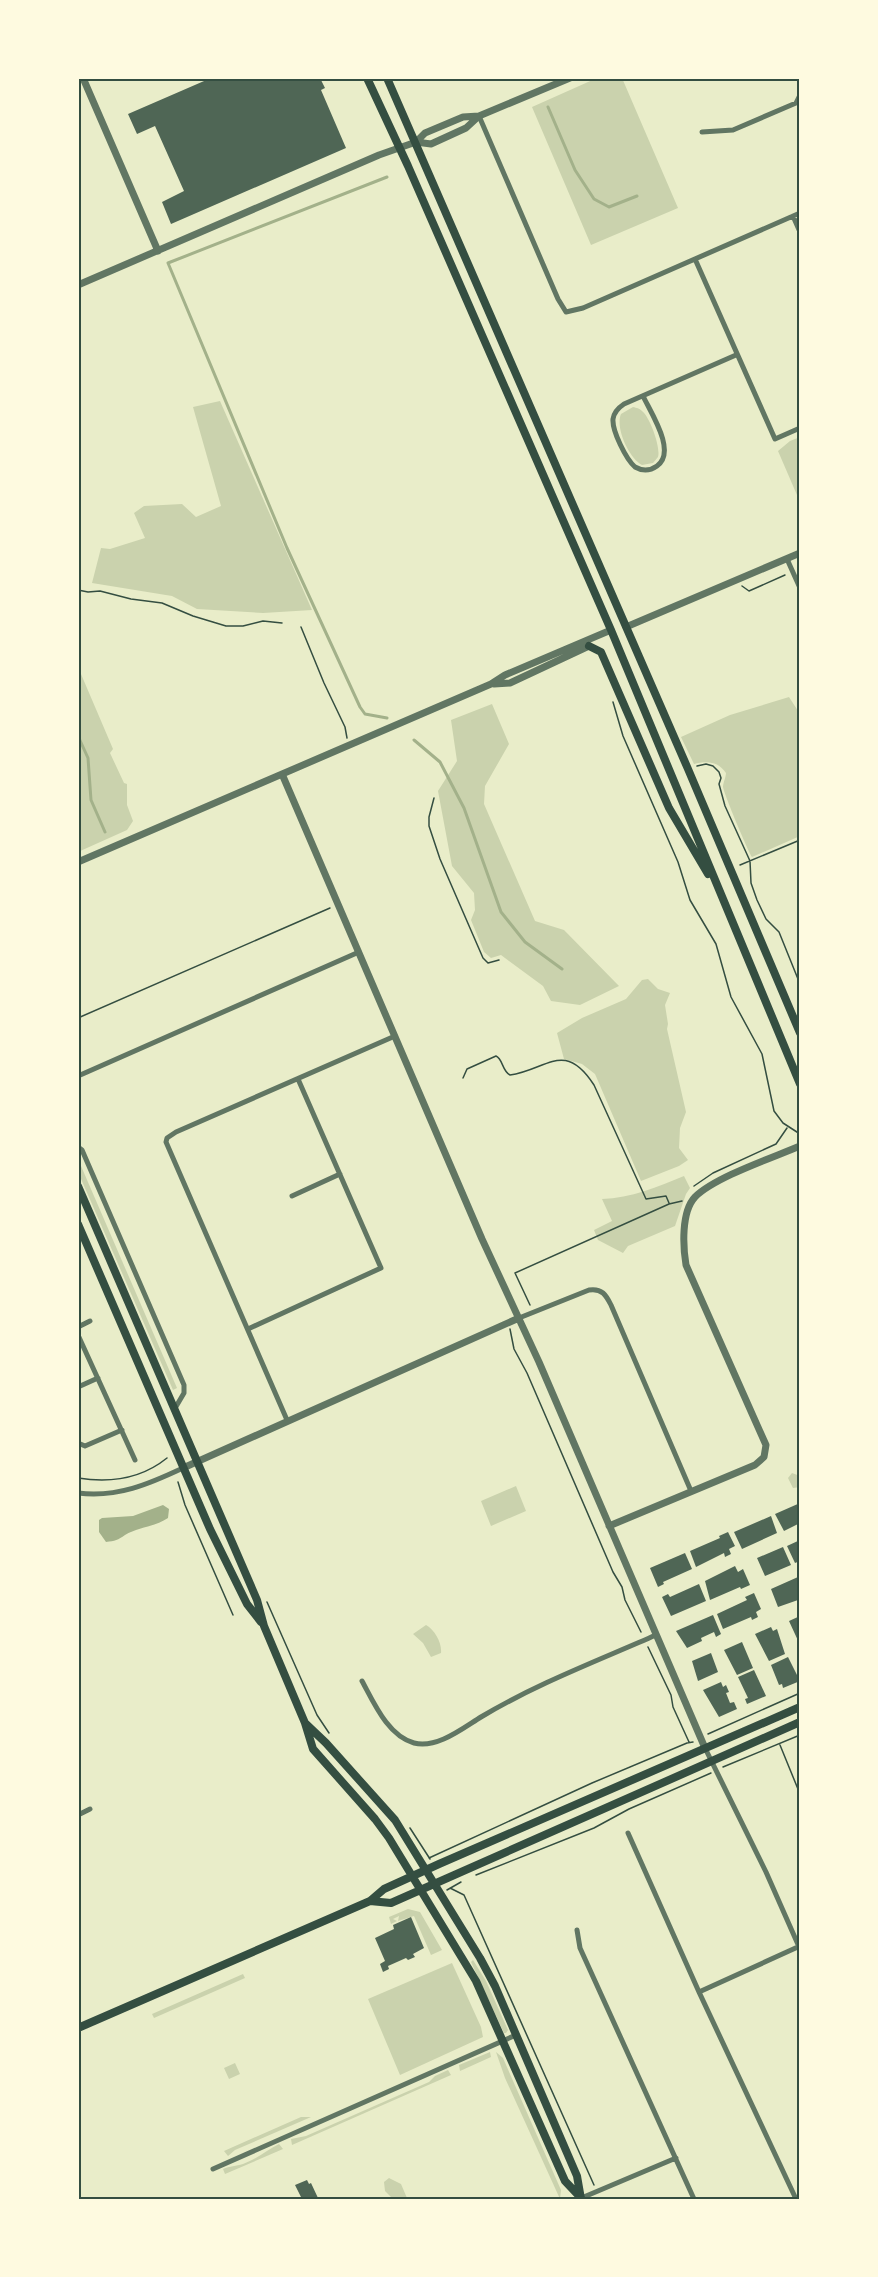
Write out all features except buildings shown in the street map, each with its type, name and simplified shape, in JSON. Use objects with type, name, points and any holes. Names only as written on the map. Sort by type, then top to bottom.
[{"type":"main road","points":[[367,78],[610,630],[699,838],[721,897],[800,1084]]},
{"type":"main road","points":[[387,78],[688,769],[800,1033]]},
{"type":"main road","points":[[589,646],[601,652],[669,808],[721,897]]},
{"type":"main road","points":[[78,1186],[257,1600],[264,1626],[305,1723],[313,1749],[375,1819],[476,1981],[566,2181],[580,2199]]},
{"type":"main road","points":[[78,1224],[183,1467],[247,1604],[264,1626]]},
{"type":"main road","points":[[78,2028],[370,1901],[384,1889],[800,1707]]},
{"type":"main road","points":[[370,1901],[391,1903],[800,1722]]},
{"type":"main road","points":[[305,1723],[384,1806],[406,1836],[480,1958],[577,2176],[580,2199]]},
{"type":"street","points":[[83,78],[158,251]]},
{"type":"street","points":[[78,285],[379,154],[416,142],[425,133],[463,117],[479,116],[570,78]]},
{"type":"street","points":[[702,132],[733,130],[796,103],[800,95]]},
{"type":"street","points":[[416,142],[431,144],[466,129],[479,116]]},
{"type":"street","points":[[479,116],[558,299],[567,312],[583,308],[800,213]]},
{"type":"street","points":[[793,216],[800,232]]},
{"type":"street","points":[[695,259],[774,439],[800,428]]},
{"type":"street","points":[[643,396],[665,448],[663,461],[648,470],[637,469],[630,462],[613,423],[615,413],[620,406],[736,355]]},
{"type":"street","points":[[626,627],[800,553]]},
{"type":"street","points":[[787,559],[800,588]]},
{"type":"street","points":[[78,862],[491,684],[505,675],[610,630]]},
{"type":"street","points":[[491,684],[510,683],[589,646]]},
{"type":"street","points":[[282,774],[705,1748],[800,1947],[699,1992]]},
{"type":"street","points":[[78,1076],[359,952]]},
{"type":"street","points":[[287,1420],[165,1142],[176,1132],[395,1036]]},
{"type":"street","points":[[248,1329],[381,1268],[298,1079]]},
{"type":"street","points":[[78,1146],[82,1150],[184,1385],[184,1393],[174,1410]]},
{"type":"street","points":[[609,1526],[755,1465],[764,1457],[765,1445],[686,1265],[682,1244],[686,1222],[694,1199],[715,1182],[800,1146]]},
{"type":"street","points":[[292,1196],[340,1174]]},
{"type":"street","points":[[78,1493],[102,1495],[123,1492],[507,1323],[531,1308],[589,1290],[604,1292],[611,1305],[691,1491]]},
{"type":"street","points":[[78,1327],[90,1322]]},
{"type":"street","points":[[78,1335],[135,1460]]},
{"type":"street","points":[[78,1387],[98,1378]]},
{"type":"street","points":[[78,1443],[85,1446],[122,1430]]},
{"type":"street","points":[[362,1681],[390,1727],[413,1743],[427,1744],[457,1731],[510,1700],[656,1635]]},
{"type":"street","points":[[78,1815],[90,1809]]},
{"type":"street","points":[[628,1833],[699,1992],[796,2199]]},
{"type":"street","points":[[577,1930],[580,1948],[694,2199]]},
{"type":"street","points":[[213,2169],[516,2035]]},
{"type":"street","points":[[580,2199],[676,2158]]},
{"type":"path","points":[[742,586],[749,591],[783,578],[786,574]]},
{"type":"path","points":[[78,590],[100,591],[131,599],[162,603],[226,626],[243,626],[262,621],[282,623]]},
{"type":"path","points":[[301,627],[345,727],[350,745]]},
{"type":"path","points":[[611,696],[623,736],[678,862],[690,900],[716,944],[731,997],[762,1054],[774,1111],[783,1123],[800,1134]]},
{"type":"path","points":[[688,769],[706,764],[717,768],[726,806],[750,861],[751,883],[757,900],[766,919],[779,932],[800,984]]},
{"type":"path","points":[[434,798],[429,821],[440,859],[483,958],[488,963],[499,960]]},
{"type":"path","points":[[730,869],[800,840]]},
{"type":"path","points":[[78,1018],[331,907]]},
{"type":"path","points":[[463,1078],[467,1069],[496,1056],[506,1074],[510,1075],[555,1061],[571,1063],[586,1072],[646,1199],[666,1196],[669,1204]]},
{"type":"path","points":[[690,1191],[712,1173],[776,1144],[788,1126]]},
{"type":"path","points":[[517,1315],[531,1308],[515,1273],[669,1204],[684,1200],[686,1196]]},
{"type":"path","points":[[408,1824],[429,1857],[592,1783],[690,1743],[673,1707],[671,1695],[625,1600],[622,1587],[613,1572],[527,1372],[514,1349],[512,1333],[507,1323]]},
{"type":"path","points":[[78,1478],[96,1481],[126,1478],[151,1469],[167,1458]]},
{"type":"path","points":[[178,1482],[185,1505],[233,1615]]},
{"type":"path","points":[[267,1602],[317,1715],[329,1735]]},
{"type":"path","points":[[711,1732],[800,1693]]},
{"type":"path","points":[[726,1766],[800,1735]]},
{"type":"path","points":[[779,1744],[800,1794]]},
{"type":"path","points":[[472,1877],[594,1828],[629,1809],[703,1776]]},
{"type":"path","points":[[462,1881],[450,1889],[458,1890],[464,1895],[594,2185]]},
{"type":"shaded area","points":[[597,78],[622,78],[678,208],[591,245],[532,107]]},
{"type":"shaded area","points":[[220,401],[312,610],[263,613],[197,609],[172,596],[92,583],[101,548],[110,549],[145,538],[134,513],[144,506],[182,504],[196,517],[221,506],[193,407]]},
{"type":"shaded area","points":[[633,407],[645,414],[654,433],[659,453],[653,463],[642,465],[632,456],[624,442],[620,427],[621,414]]},
{"type":"shaded area","points":[[800,437],[800,502],[778,451],[790,441]]},
{"type":"shaded area","points":[[78,667],[113,749],[110,753],[124,783],[127,784],[127,805],[133,821],[127,830],[78,852]]},
{"type":"shaded area","points":[[789,697],[800,714],[800,836],[752,857],[724,792],[726,773],[712,763],[694,764],[681,737],[730,715]]},
{"type":"shaded area","points":[[492,704],[509,744],[485,786],[484,804],[535,921],[564,930],[619,986],[580,1005],[551,1001],[543,986],[501,955],[491,958],[484,952],[471,920],[475,910],[474,893],[452,866],[438,791],[457,761],[451,720]]},
{"type":"shaded area","points":[[648,979],[658,989],[670,993],[665,1005],[667,1029],[686,1112],[680,1128],[679,1148],[688,1160],[679,1166],[641,1181],[595,1074],[582,1064],[564,1059],[557,1033],[582,1018],[626,999],[642,980]]},
{"type":"shaded area","points":[[78,1159],[177,1388],[173,1390],[78,1172]]},
{"type":"shaded area","points":[[684,1176],[690,1188],[675,1226],[628,1246],[623,1253],[598,1240],[594,1230],[612,1221],[602,1199],[634,1194]]},
{"type":"shaded area","points":[[792,1473],[800,1476],[800,1487],[793,1488],[788,1478]]},
{"type":"shaded area","points":[[516,1486],[526,1511],[491,1526],[481,1501]]},
{"type":"shaded area","points":[[163,1505],[169,1509],[168,1518],[158,1523],[109,1542],[106,1542],[99,1532],[99,1520],[102,1518],[133,1516]]},
{"type":"shaded area","points":[[426,1625],[435,1633],[441,1649],[441,1653],[431,1657],[423,1643],[413,1634]]},
{"type":"shaded area","points":[[408,1909],[420,1912],[442,1950],[431,1955],[414,1916],[398,1921],[399,1916],[393,1919],[397,1921],[391,1924],[389,1917]]},
{"type":"shaded area","points":[[473,1960],[486,1981],[508,2030],[506,2033],[471,1962]]},
{"type":"shaded area","points":[[452,1963],[481,2027],[483,2037],[400,2075],[368,1999]]},
{"type":"shaded area","points":[[243,1974],[245,1978],[154,2018],[152,2014]]},
{"type":"shaded area","points":[[490,2052],[491,2057],[460,2071],[459,2065]]},
{"type":"shaded area","points":[[496,2052],[503,2058],[561,2190],[560,2199],[505,2078]]},
{"type":"shaded area","points":[[235,2063],[240,2074],[229,2079],[224,2068]]},
{"type":"shaded area","points":[[448,2070],[451,2075],[292,2145],[291,2139],[306,2136],[429,2082],[435,2076]]},
{"type":"shaded area","points":[[301,2117],[311,2117],[235,2150],[228,2156],[224,2151]]},
{"type":"shaded area","points":[[279,2144],[283,2149],[225,2174],[223,2169],[248,2162]]},
{"type":"shaded area","points":[[389,2178],[401,2184],[407,2198],[393,2199],[385,2191],[384,2182]]},
{"type":"waterway","points":[[548,107],[575,170],[594,199],[609,207],[637,196]]},
{"type":"waterway","points":[[387,177],[168,263],[287,548],[360,707],[365,714],[387,718]]},
{"type":"waterway","points":[[78,736],[88,758],[91,800],[105,832]]},
{"type":"waterway","points":[[414,740],[440,762],[464,808],[501,912],[525,942],[562,969]]}]
